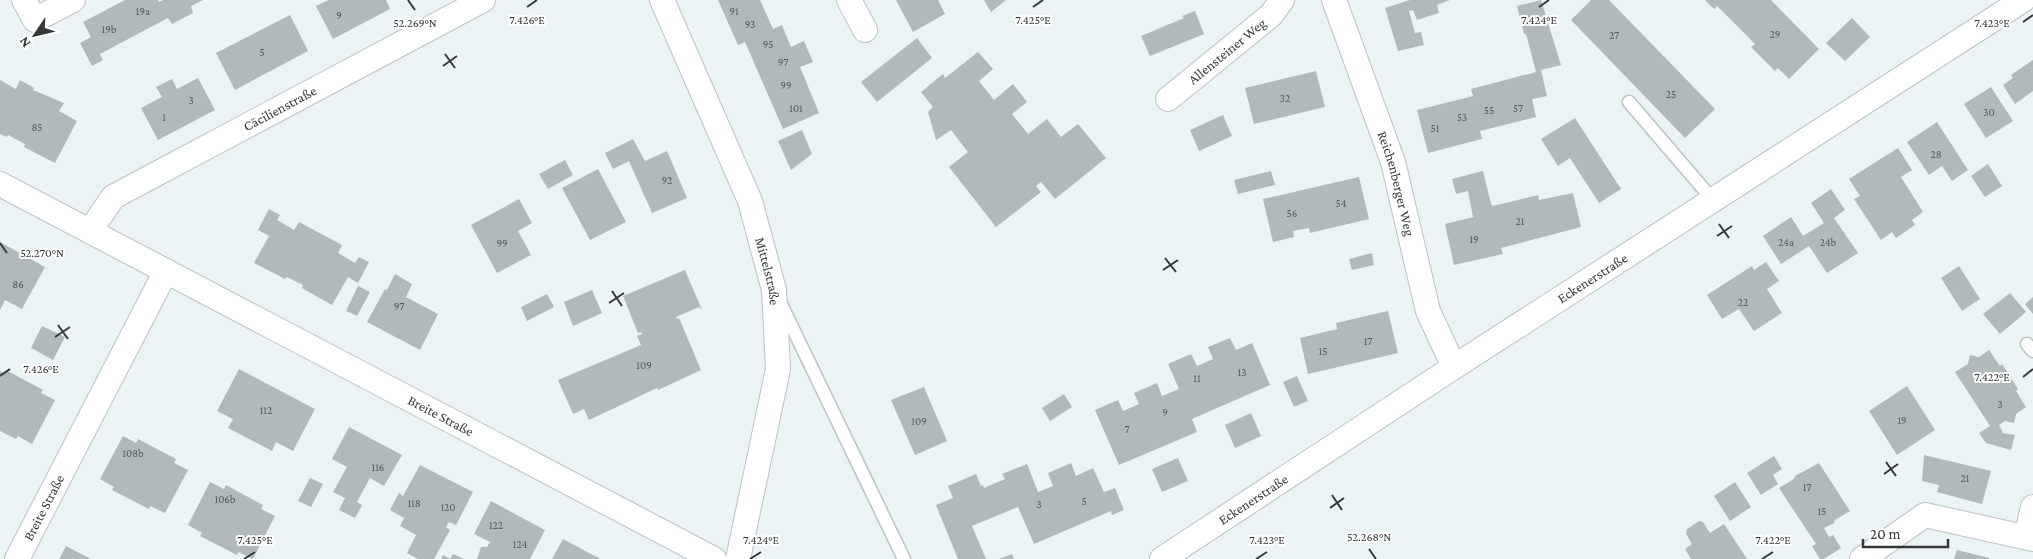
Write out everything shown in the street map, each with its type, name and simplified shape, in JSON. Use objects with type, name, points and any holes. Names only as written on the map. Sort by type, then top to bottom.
[{"type":"street","points":[[30,10],[73,0]]},
{"type":"street","name":"Cäcilienstraße","points":[[90,231],[113,197],[483,0]]},
{"type":"street","name":"Mittelstraße","points":[[662,0],[750,201],[774,290],[778,369],[738,559]]},
{"type":"street","points":[[849,0],[865,30]]},
{"type":"street","name":"Allensteiner Weg","points":[[1168,99],[1270,15],[1282,0]]},
{"type":"street","name":"Reichenberger Weg","points":[[1334,0],[1393,162],[1428,312],[1454,367]]},
{"type":"street","name":"Eckenerstraße","points":[[1162,559],[1454,367],[2024,0]]},
{"type":"street","name":"Breite Straße","points":[[0,184],[714,559]]},
{"type":"street","name":"Breite Straße","points":[[17,559],[166,272]]},
{"type":"street","points":[[1862,559],[1924,514],[2030,538],[2033,507]]},
{"type":"lane","points":[[1629,102],[1713,200]]},
{"type":"lane","points":[[774,290],[904,559]]},
{"type":"building","points":[[125,0],[158,0],[159,2],[163,0],[203,0],[191,6],[193,13],[172,24],[168,18],[100,54],[103,60],[92,66],[80,43],[91,37],[83,22]]},
{"type":"building","points":[[329,0],[386,0],[390,9],[333,39],[316,6]]},
{"type":"building","points":[[718,0],[760,0],[773,29],[782,25],[791,47],[804,41],[813,62],[800,67],[819,113],[783,129],[745,42],[738,45]]},
{"type":"building","points":[[896,0],[938,0],[945,14],[913,32]]},
{"type":"building","points":[[984,0],[1006,0],[991,12]]},
{"type":"building","points":[[1410,0],[1450,0],[1437,5],[1439,13],[1417,20],[1413,10],[1409,11],[1415,33],[1421,32],[1424,45],[1398,51],[1385,8]]},
{"type":"building","points":[[1541,0],[1561,65],[1541,70],[1547,96],[1532,99],[1536,117],[1480,131],[1482,139],[1428,153],[1417,110],[1473,96],[1471,89],[1536,72],[1517,6]]},
{"type":"building","points":[[1591,0],[1609,0],[1715,109],[1685,138],[1571,20]]},
{"type":"building","points":[[1705,0],[1771,0],[1819,49],[1789,79],[1778,68],[1775,71],[1751,47],[1755,44],[1717,6],[1714,9]]},
{"type":"building","points":[[1195,11],[1204,34],[1150,56],[1141,36],[1184,18],[1182,16]]},
{"type":"building","points":[[290,15],[308,51],[235,90],[216,53]]},
{"type":"building","points":[[1852,18],[1870,37],[1845,61],[1826,43]]},
{"type":"building","points":[[917,38],[932,58],[877,102],[861,82]]},
{"type":"building","points":[[978,52],[993,69],[979,81],[994,100],[1013,84],[1027,102],[1012,114],[1028,134],[1047,119],[1061,137],[1078,124],[1106,158],[1055,199],[1041,182],[1036,186],[1041,192],[996,227],[949,167],[968,152],[951,130],[936,140],[928,112],[933,107],[921,92],[943,74],[945,78]]},
{"type":"building","points":[[2033,60],[2033,91],[2015,104],[2003,85],[2013,78],[2011,75]]},
{"type":"building","points":[[1316,71],[1325,107],[1254,124],[1245,88]]},
{"type":"building","points":[[198,78],[215,110],[158,140],[141,108],[162,97],[156,87],[172,79],[177,89]]},
{"type":"building","points":[[0,80],[16,89],[20,80],[34,88],[33,90],[64,103],[59,111],[77,121],[55,163],[24,147],[25,144],[8,135],[7,137],[0,134]]},
{"type":"building","points":[[1991,87],[2013,121],[1986,138],[1964,104]]},
{"type":"building","points":[[1223,115],[1232,136],[1199,151],[1190,130]]},
{"type":"building","points":[[1575,118],[1621,189],[1599,203],[1570,158],[1558,166],[1541,139]]},
{"type":"building","points":[[1937,122],[1968,170],[1952,181],[1942,166],[1929,175],[1907,142]]},
{"type":"building","points":[[802,130],[812,154],[791,170],[778,141]]},
{"type":"building","points":[[633,139],[645,161],[667,151],[687,198],[652,213],[629,161],[613,169],[605,153]]},
{"type":"building","points":[[1898,148],[1912,170],[1901,177],[1923,212],[1912,220],[1915,225],[1896,238],[1892,232],[1881,240],[1854,199],[1860,196],[1849,179]]},
{"type":"building","points":[[565,160],[573,175],[548,189],[539,174]]},
{"type":"building","points":[[1988,164],[2002,186],[1985,197],[1971,176]]},
{"type":"building","points":[[598,169],[626,222],[590,240],[562,188]]},
{"type":"building","points":[[1271,171],[1275,185],[1238,194],[1234,180]]},
{"type":"building","points":[[1483,171],[1493,206],[1538,195],[1539,200],[1573,193],[1581,227],[1501,248],[1503,254],[1454,265],[1445,224],[1473,217],[1468,191],[1456,194],[1452,179]]},
{"type":"building","points":[[1359,177],[1369,219],[1310,233],[1309,228],[1293,231],[1294,237],[1273,242],[1263,199]]},
{"type":"building","points":[[1831,189],[1845,210],[1834,218],[1858,253],[1827,273],[1809,246],[1781,264],[1763,236],[1791,217],[1803,236],[1824,223],[1811,203]]},
{"type":"building","points":[[519,199],[532,223],[518,231],[531,255],[497,273],[471,225]]},
{"type":"building","points":[[269,209],[280,215],[277,220],[294,230],[299,222],[342,245],[338,253],[355,263],[359,257],[369,262],[358,283],[348,277],[332,305],[302,288],[303,285],[287,277],[285,279],[254,263],[269,236],[258,230]]},
{"type":"building","points":[[0,242],[45,267],[22,309],[5,300],[0,310]]},
{"type":"building","points":[[1372,253],[1374,265],[1352,270],[1349,259]]},
{"type":"building","points":[[1766,262],[1779,281],[1767,289],[1782,313],[1754,331],[1739,309],[1722,319],[1707,295],[1752,266],[1754,270]]},
{"type":"building","points":[[1959,266],[1980,299],[1962,311],[1941,278]]},
{"type":"building","points":[[685,270],[702,310],[699,307],[676,317],[677,319],[679,318],[701,370],[658,390],[657,388],[589,420],[584,409],[573,414],[558,380],[641,345],[637,336],[642,334],[641,332],[638,333],[623,296]]},
{"type":"building","points":[[395,274],[412,284],[406,297],[438,314],[420,350],[367,322]]},
{"type":"building","points":[[358,286],[370,292],[357,316],[346,311]]},
{"type":"building","points":[[592,290],[602,313],[573,326],[564,302]]},
{"type":"building","points":[[2010,293],[2026,312],[2000,334],[1983,314]]},
{"type":"building","points":[[547,294],[554,307],[527,321],[521,307]]},
{"type":"building","points":[[2033,297],[2033,314],[2025,304]]},
{"type":"building","points":[[1388,311],[1398,353],[1308,374],[1300,338],[1337,329],[1336,323]]},
{"type":"building","points":[[42,326],[65,337],[53,360],[31,348]]},
{"type":"building","points":[[1230,338],[1236,350],[1252,343],[1270,385],[1192,419],[1197,432],[1119,465],[1095,410],[1118,400],[1123,411],[1139,404],[1134,393],[1157,383],[1162,396],[1179,389],[1168,364],[1191,354],[1197,366],[1213,359],[1208,347]]},
{"type":"building","points":[[1989,350],[2000,366],[2002,364],[2018,389],[2016,391],[2026,407],[2016,414],[2014,423],[2005,421],[1999,425],[2003,433],[2015,435],[2011,450],[1986,443],[1979,433],[1990,426],[1955,372],[1968,364],[1970,355],[1979,357]]},
{"type":"building","points":[[239,369],[315,409],[293,451],[276,442],[272,451],[228,428],[233,419],[217,411]]},
{"type":"building","points":[[6,370],[43,390],[41,393],[55,400],[32,444],[18,436],[16,439],[0,431],[0,371],[4,373]]},
{"type":"building","points":[[1297,376],[1308,401],[1294,407],[1283,382]]},
{"type":"building","points":[[1907,386],[1935,430],[1897,455],[1869,411]]},
{"type":"building","points":[[924,387],[947,441],[915,455],[891,400]]},
{"type":"building","points":[[1064,394],[1072,407],[1050,421],[1042,408]]},
{"type":"building","points":[[1251,413],[1261,436],[1235,448],[1225,425]]},
{"type":"building","points":[[349,427],[402,455],[384,486],[370,478],[357,502],[362,505],[355,518],[339,510],[345,498],[333,492],[347,467],[332,459]]},
{"type":"building","points":[[123,436],[136,443],[138,439],[176,459],[174,463],[188,470],[165,513],[150,506],[149,509],[112,490],[114,487],[100,479]]},
{"type":"building","points":[[1924,455],[1991,471],[1982,504],[1937,492],[1939,485],[1922,481]]},
{"type":"building","points":[[1774,456],[1782,469],[1773,475],[1778,484],[1761,495],[1747,473]]},
{"type":"building","points":[[1178,458],[1188,481],[1162,492],[1152,469]]},
{"type":"building","points":[[1071,463],[1076,476],[1093,468],[1104,492],[1115,488],[1124,510],[1112,515],[1111,511],[1034,544],[1018,507],[972,526],[986,559],[958,559],[936,505],[953,498],[948,486],[976,474],[981,486],[983,485],[984,488],[1005,479],[1002,474],[1027,464],[1038,492],[1053,486],[1048,473]]},
{"type":"building","points":[[1819,463],[1850,511],[1824,528],[1829,537],[1833,535],[1841,548],[1824,559],[1820,559],[1812,546],[1816,544],[1779,488],[1794,479],[1795,476]]},
{"type":"building","points":[[420,465],[473,492],[456,525],[449,522],[446,527],[450,530],[434,559],[418,559],[407,553],[416,535],[400,526],[404,518],[390,510],[399,493],[403,496]]},
{"type":"building","points":[[310,478],[323,484],[311,507],[298,501]]},
{"type":"building","points":[[210,482],[224,489],[226,485],[263,505],[261,509],[275,516],[253,559],[238,552],[237,555],[200,536],[202,533],[188,525]]},
{"type":"building","points":[[1735,482],[1751,507],[1730,521],[1714,496]]},
{"type":"building","points":[[491,501],[545,530],[530,559],[477,559],[481,547],[487,547],[490,542],[474,534]]},
{"type":"building","points":[[1699,521],[1703,522],[1710,533],[1724,524],[1747,559],[1691,559],[1685,549],[1692,544],[1686,534],[1687,529]]},
{"type":"building","points":[[563,539],[589,553],[601,559],[552,559]]},
{"type":"building","points":[[66,546],[91,559],[59,559]]},
{"type":"building","points":[[1957,550],[1989,558],[1989,559],[1954,559]]},
{"type":"building","points":[[453,554],[464,559],[450,559]]},
{"type":"building","points":[[1012,554],[1014,559],[999,559]]},
{"type":"building","points":[[443,555],[450,559],[441,559]]}]
